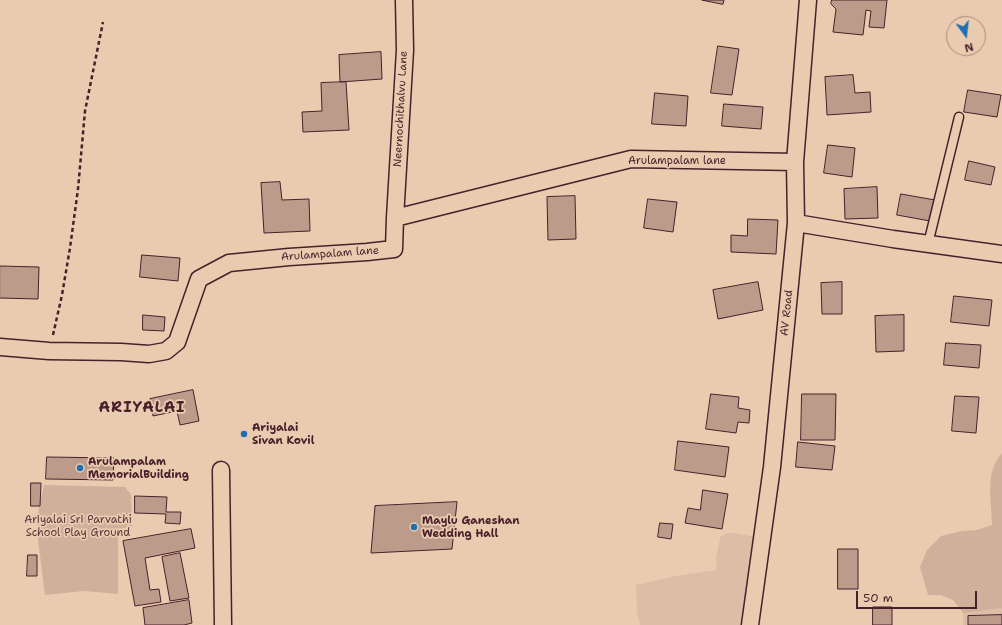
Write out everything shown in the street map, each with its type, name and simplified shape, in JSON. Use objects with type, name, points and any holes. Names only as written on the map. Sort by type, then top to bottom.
[{"type":"street","name":"Neernochithalvu Lane","points":[[395,218],[405,50],[404,0]]},
{"type":"street","name":"AV Road","points":[[750,625],[772,467],[796,223],[795,162],[808,0]]},
{"type":"street","name":"Arulampalam lane","points":[[0,347],[49,351],[149,354],[166,351],[177,342],[199,279],[229,263],[394,249],[395,218],[632,159],[795,162]]},
{"type":"street","points":[[796,223],[1002,254]]},
{"type":"street","points":[[221,470],[223,625]]},
{"type":"lane","points":[[928,244],[959,117]]},
{"type":"path","points":[[49,351],[62,295],[70,248],[78,189],[85,111],[104,22]]},
{"type":"shaded area","points":[[728,533],[762,538],[750,625],[640,625],[637,612],[636,585],[676,576],[717,570],[716,558],[721,536]]},
{"type":"shaded area","points":[[1002,608],[1002,625],[963,625],[963,613]]},
{"type":"green space","points":[[1002,453],[1002,608],[963,613],[953,600],[941,595],[928,595],[920,567],[927,550],[941,536],[962,531],[977,530],[992,525],[990,496],[991,478],[996,461]]},
{"type":"green space","name":"Ariyalai Sri Parvathi School Play Ground","points":[[44,485],[125,487],[131,495],[132,526],[120,529],[118,537],[118,594],[84,591],[45,595],[38,540],[37,518]]},
{"type":"building","points":[[702,0],[724,0],[723,4]]},
{"type":"building","points":[[832,0],[887,0],[884,28],[869,27],[871,11],[866,10],[863,35],[833,32],[836,9],[831,4]]},
{"type":"building","points":[[718,46],[739,49],[732,95],[711,93]]},
{"type":"building","points":[[381,52],[382,79],[340,82],[339,55]]},
{"type":"building","points":[[853,75],[855,93],[870,92],[871,112],[827,115],[825,77]]},
{"type":"building","points":[[346,82],[349,130],[303,132],[302,112],[322,111],[321,83]]},
{"type":"building","points":[[968,90],[1001,95],[997,117],[964,112]]},
{"type":"building","points":[[655,93],[688,96],[686,126],[652,124]]},
{"type":"building","points":[[724,104],[763,107],[761,129],[722,126]]},
{"type":"building","points":[[828,145],[855,148],[852,177],[824,173]]},
{"type":"building","points":[[969,161],[995,167],[991,185],[965,180]]},
{"type":"building","points":[[280,182],[282,200],[309,199],[310,231],[264,233],[261,183]]},
{"type":"building","points":[[877,187],[878,218],[845,219],[844,189]]},
{"type":"building","points":[[901,194],[935,200],[930,221],[897,215]]},
{"type":"building","points":[[575,196],[576,239],[548,240],[547,197]]},
{"type":"building","points":[[648,199],[677,202],[673,232],[644,228]]},
{"type":"building","points":[[748,219],[778,220],[776,254],[731,252],[731,235],[747,236]]},
{"type":"building","points":[[142,255],[180,258],[178,281],[140,277]]},
{"type":"building","points":[[0,266],[39,267],[38,299],[0,298]]},
{"type":"building","points":[[758,282],[763,310],[718,319],[713,290]]},
{"type":"building","points":[[842,282],[842,314],[822,314],[821,283]]},
{"type":"building","points":[[954,296],[992,300],[989,326],[951,322]]},
{"type":"building","points":[[143,315],[165,317],[164,331],[143,330]]},
{"type":"building","points":[[904,315],[904,351],[876,352],[875,316]]},
{"type":"building","points":[[946,343],[981,345],[979,368],[944,365]]},
{"type":"building","points":[[193,390],[199,421],[180,425],[177,411],[153,416],[150,399]]},
{"type":"building","points":[[711,394],[739,397],[738,408],[750,410],[749,423],[738,422],[736,433],[706,429]]},
{"type":"building","points":[[802,394],[836,394],[835,440],[801,440]]},
{"type":"building","points":[[955,396],[979,397],[976,433],[952,431]]},
{"type":"building","points":[[678,441],[729,447],[725,477],[675,470]]},
{"type":"building","points":[[798,442],[835,446],[832,470],[796,467]]},
{"type":"building","name":"Arulampalam MemorialBuilding","points":[[47,457],[114,458],[113,480],[46,479]]},
{"type":"building","points":[[31,483],[41,483],[40,506],[31,506]]},
{"type":"building","points":[[703,490],[728,494],[722,529],[685,523],[688,508],[700,510]]},
{"type":"building","points":[[135,496],[167,497],[166,512],[181,512],[180,524],[165,523],[166,514],[135,513]]},
{"type":"building","name":"Maylu Ganeshan Wedding Hall","points":[[457,502],[452,549],[371,553],[375,506]]},
{"type":"building","points":[[660,523],[673,524],[671,539],[658,537]]},
{"type":"building","points":[[191,529],[195,548],[145,558],[150,590],[159,589],[161,602],[135,606],[123,541]]},
{"type":"building","points":[[838,549],[858,549],[858,589],[838,589]]},
{"type":"building","points":[[180,553],[189,598],[170,601],[162,557]]},
{"type":"building","points":[[28,555],[37,555],[37,576],[27,576]]},
{"type":"building","points":[[189,600],[192,623],[184,625],[145,625],[143,608]]},
{"type":"building","points":[[873,607],[892,607],[892,625],[873,625]]},
{"type":"building","points":[[1002,615],[1002,625],[968,625],[968,616]]},
{"type":"place","name":"Ariyalai Sivan Kovil","points":[[244,434]]},
{"type":"place","name":"Arulampalam MemorialBuilding","points":[[80,468]]},
{"type":"place","name":"Maylu Ganeshan Wedding Hall","points":[[414,527]]},
{"type":"district","name":"ARIYALAI","points":[[142,408]]}]
